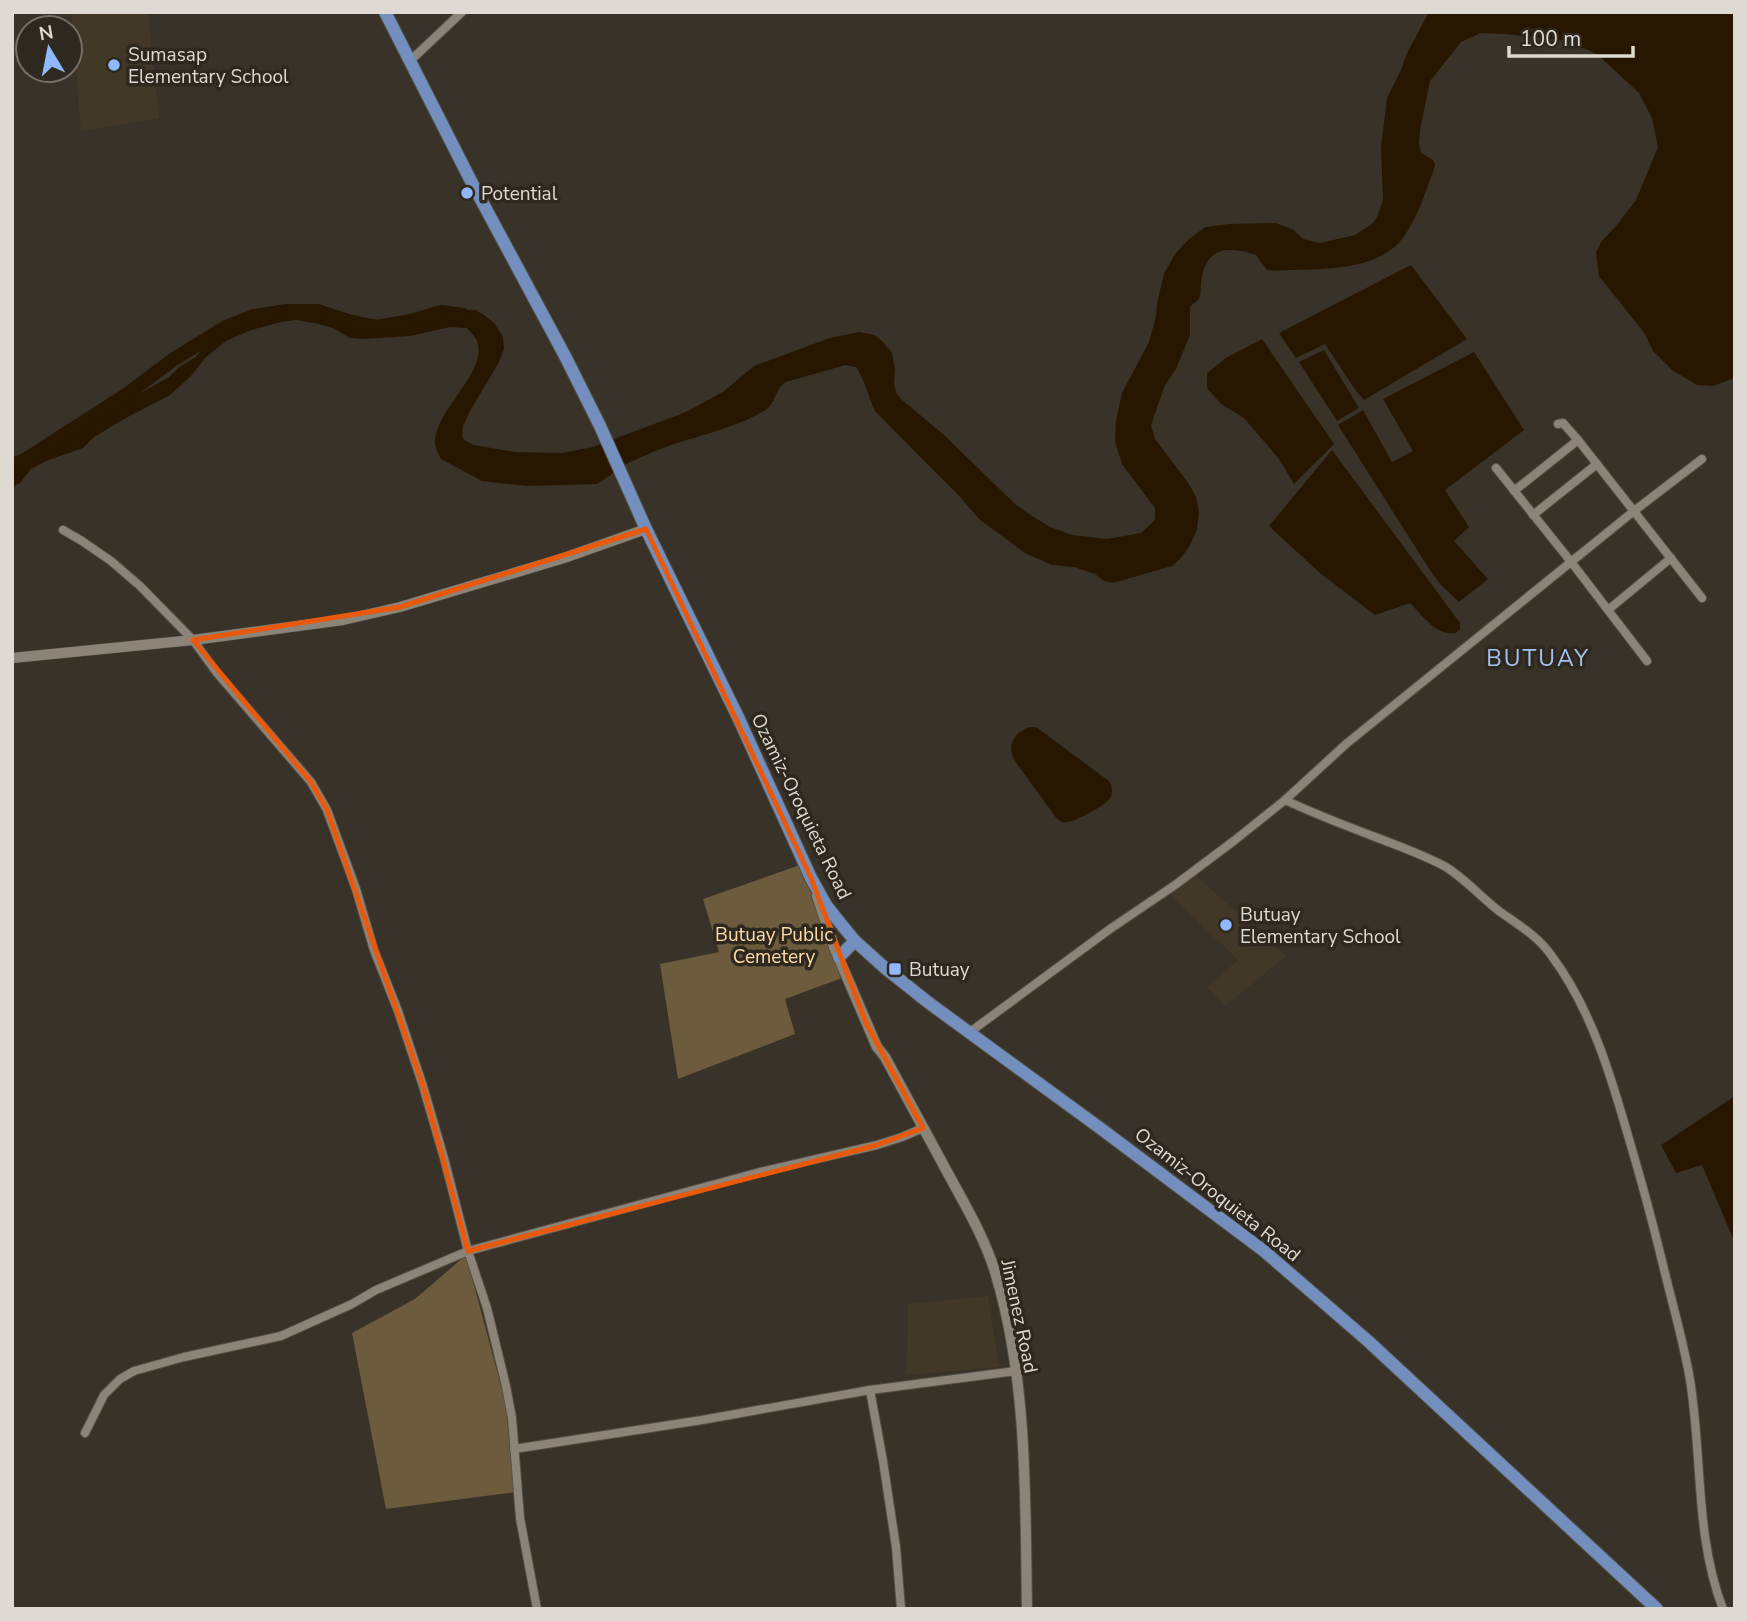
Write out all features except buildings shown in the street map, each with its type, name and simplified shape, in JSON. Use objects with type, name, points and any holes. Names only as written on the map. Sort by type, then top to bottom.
[{"type":"highway","name":"Ozamiz-Oroquieta Road","points":[[385,12],[600,426],[646,529],[738,716],[811,878],[826,905],[855,942],[929,1003],[1264,1251],[1368,1341],[1657,1609]]},
{"type":"highway","points":[[841,955],[855,942]]},
{"type":"main road","name":"Jimenez Road","points":[[811,878],[823,915],[885,1056],[978,1230],[996,1274],[1016,1371],[1021,1410],[1027,1609]]},
{"type":"main road","name":"Jimenez Road","points":[[826,905],[841,955]]},
{"type":"street","points":[[410,61],[462,12]]},
{"type":"street","points":[[1558,424],[1563,423],[1578,440],[1702,598]]},
{"type":"street","points":[[1514,491],[1578,440]]},
{"type":"street","points":[[970,1032],[1236,840],[1346,744],[1702,459]]},
{"type":"street","points":[[1533,515],[1597,464]]},
{"type":"street","points":[[1496,468],[1647,661]]},
{"type":"street","points":[[12,658],[193,640],[343,620],[400,607],[564,558],[646,529]]},
{"type":"street","points":[[63,530],[111,561],[140,586],[193,640],[217,673],[311,782],[327,810],[423,1086],[486,1308],[512,1418],[520,1518],[537,1609]]},
{"type":"street","points":[[1608,610],[1671,558]]},
{"type":"street","points":[[1285,800],[1446,867],[1527,930],[1550,953],[1579,1000],[1615,1092],[1648,1205],[1689,1373],[1707,1553],[1714,1588],[1723,1609]]},
{"type":"street","points":[[85,1433],[104,1395],[120,1379],[134,1371],[281,1336],[352,1304],[376,1290],[468,1251],[760,1172],[877,1145],[923,1128]]},
{"type":"street","points":[[514,1449],[675,1425],[870,1390],[1016,1371]]},
{"type":"street","points":[[870,1390],[896,1547],[901,1609]]},
{"type":"highlighted area","points":[[646,529],[811,878],[866,1023],[923,1128],[877,1145],[468,1251],[423,1086],[327,810],[311,782],[193,640],[400,607]]},
{"type":"shaded area","name":"Sumasap Elementary School","points":[[148,12],[159,118],[81,131],[77,84],[84,84],[84,14],[71,14]]},
{"type":"shaded area","points":[[1429,12],[1735,12],[1735,378],[1713,386],[1697,385],[1672,370],[1653,351],[1645,334],[1599,276],[1596,252],[1601,242],[1636,200],[1658,147],[1652,118],[1639,93],[1597,54],[1567,41],[1481,33],[1461,42],[1430,81],[1419,144],[1421,153],[1433,160],[1434,169],[1414,220],[1395,246],[1370,261],[1324,269],[1267,270],[1256,255],[1236,250],[1219,252],[1207,262],[1203,271],[1200,296],[1190,307],[1190,335],[1176,369],[1165,385],[1151,425],[1155,439],[1189,484],[1199,511],[1197,530],[1189,547],[1172,566],[1113,583],[1104,581],[1095,574],[1074,567],[1052,565],[1025,553],[980,520],[875,411],[856,367],[845,365],[786,382],[764,411],[737,424],[634,460],[597,484],[526,486],[482,481],[441,459],[435,444],[442,418],[468,379],[479,353],[477,341],[467,328],[450,327],[410,336],[362,339],[350,338],[333,328],[296,320],[251,330],[226,341],[206,357],[190,377],[170,395],[122,420],[93,438],[83,448],[31,469],[20,483],[12,487],[12,468],[48,450],[102,414],[168,378],[226,330],[278,314],[314,315],[374,331],[457,310],[475,310],[494,323],[503,337],[504,349],[463,426],[464,440],[474,445],[515,452],[562,453],[593,447],[686,412],[723,392],[754,366],[830,338],[859,332],[875,335],[892,353],[894,385],[901,399],[1029,514],[1050,527],[1072,535],[1107,539],[1141,533],[1155,520],[1155,508],[1122,464],[1115,441],[1116,421],[1122,393],[1149,342],[1164,274],[1175,254],[1205,227],[1276,223],[1294,230],[1303,239],[1320,243],[1355,235],[1372,224],[1383,200],[1381,147],[1387,98]]},
{"type":"shaded area","points":[[1411,265],[1467,339],[1364,400],[1325,344],[1296,358],[1279,333]]},
{"type":"shaded area","points":[[1262,339],[1334,444],[1294,484],[1279,459],[1244,418],[1221,404],[1207,388],[1207,373],[1226,358]]},
{"type":"shaded area","points":[[1324,350],[1359,408],[1337,421],[1299,362]]},
{"type":"shaded area","points":[[1474,352],[1524,430],[1445,490],[1469,527],[1454,541],[1488,579],[1459,602],[1440,584],[1428,567],[1338,425],[1363,410],[1392,462],[1413,451],[1383,399]]},
{"type":"shaded area","points":[[1332,450],[1460,623],[1460,629],[1456,633],[1436,628],[1410,603],[1375,615],[1320,573],[1269,526]]},
{"type":"shaded area","points":[[1036,727],[1109,781],[1112,791],[1109,800],[1071,821],[1063,822],[1057,819],[1012,755],[1013,740],[1020,732]]},
{"type":"shaded area","name":"Butuay Elementary School","points":[[1194,874],[1286,956],[1225,1006],[1207,987],[1238,960],[1169,894]]},
{"type":"shaded area","points":[[1735,1096],[1735,1243],[1702,1165],[1676,1173],[1661,1145]]},
{"type":"shaded area","points":[[988,1296],[999,1367],[907,1375],[908,1304]]},
{"type":"green space","name":"Butuay Public Cemetery","points":[[803,864],[842,978],[785,999],[795,1034],[678,1079],[660,964],[719,952],[703,899]]},
{"type":"green space","points":[[466,1255],[505,1401],[515,1492],[386,1509],[352,1333],[415,1299]]},
{"type":"waterway","points":[[12,465],[25,460],[126,395],[174,359],[226,327],[254,316],[286,311],[317,311],[377,327],[441,312],[463,315]]},
{"type":"place","name":"Sumasap Elementary School","points":[[114,65]]},
{"type":"place","name":"Potential","points":[[467,193]]},
{"type":"place","name":"Butuay Elementary School","points":[[1226,925]]},
{"type":"place","name":"Butuay","points":[[895,969]]},
{"type":"district","name":"BUTUAY","points":[[1538,658]]}]
